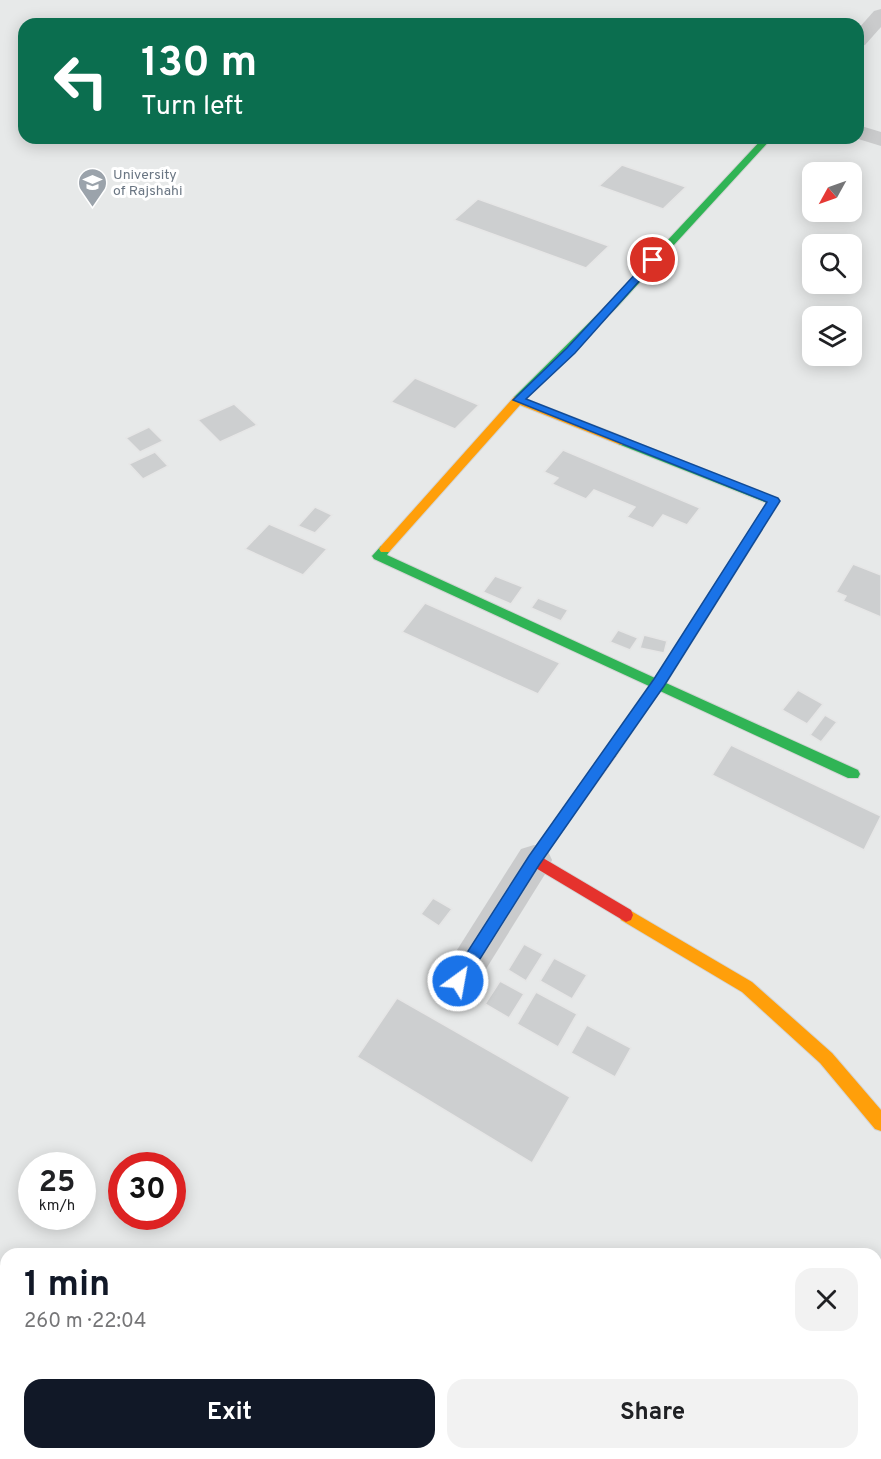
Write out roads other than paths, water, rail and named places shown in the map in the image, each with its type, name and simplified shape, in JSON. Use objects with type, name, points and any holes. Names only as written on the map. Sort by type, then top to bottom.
[{"type":"street","points":[[864,34],[881,15]]},
{"type":"street","points":[[864,134],[881,139]]},
{"type":"street","points":[[762,144],[684,225],[571,350],[518,400],[378,556],[853,774]]},
{"type":"street","points":[[458,981],[534,861],[659,683],[774,501],[518,400]]},
{"type":"street","points":[[534,861],[747,987],[826,1058],[881,1123]]},
{"type":"place","name":"University of Rajshahi","points":[[92,208]]}]
